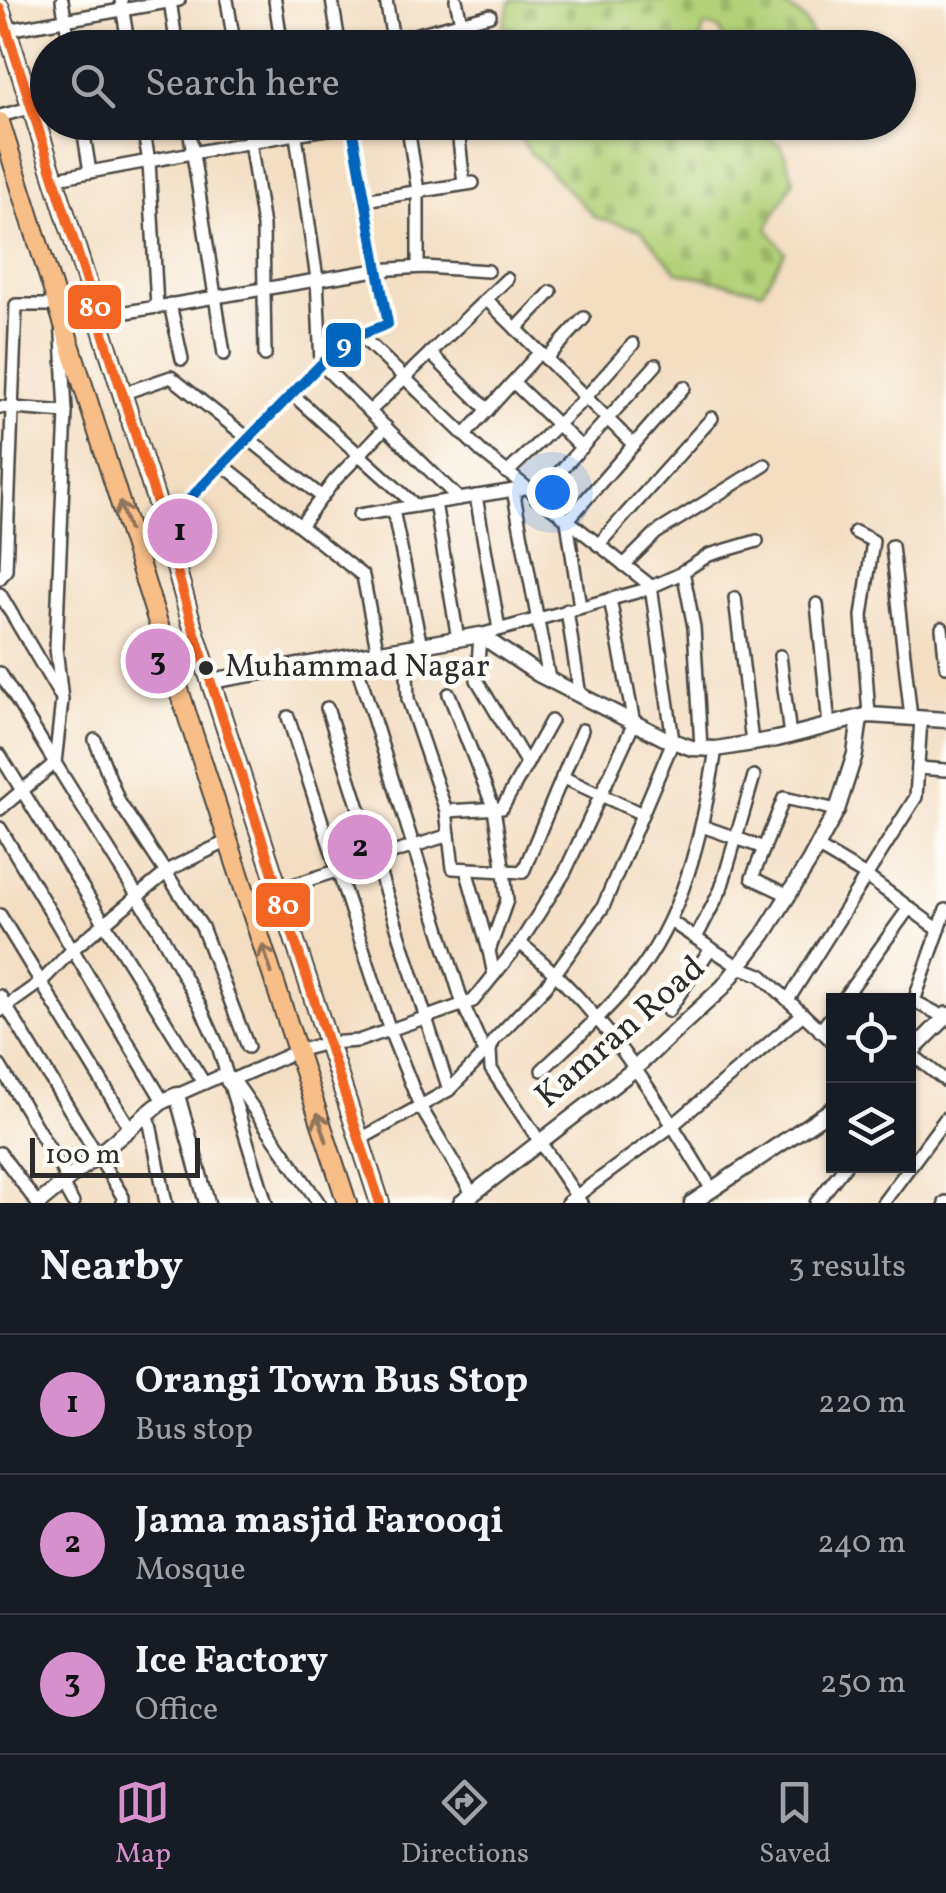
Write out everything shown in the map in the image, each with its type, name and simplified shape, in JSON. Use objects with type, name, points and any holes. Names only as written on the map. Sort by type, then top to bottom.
[{"type":"main road","points":[[0,8],[30,86]]},
{"type":"main road","points":[[1,129],[343,1202]]},
{"type":"main road","points":[[45,140],[52,179],[191,621],[380,1203]]},
{"type":"main road","points":[[161,632],[191,621]]},
{"type":"street","points":[[62,0],[67,30]]},
{"type":"street","points":[[6,30],[122,5],[173,0],[176,30]]},
{"type":"street","points":[[227,0],[232,30]]},
{"type":"street","points":[[275,0],[279,30]]},
{"type":"street","points":[[332,0],[337,30]]},
{"type":"street","points":[[386,0],[391,30]]},
{"type":"street","points":[[456,0],[461,22]]},
{"type":"street","points":[[122,5],[127,30]]},
{"type":"street","points":[[434,30],[490,15]]},
{"type":"street","points":[[446,26],[446,30]]},
{"type":"street","points":[[1,129],[30,109]]},
{"type":"street","points":[[85,140],[90,172]]},
{"type":"street","points":[[145,140],[163,306],[182,359]]},
{"type":"street","points":[[190,140],[224,354]]},
{"type":"street","points":[[52,179],[256,140]]},
{"type":"street","points":[[297,140],[318,279],[321,364],[459,499]]},
{"type":"street","points":[[164,526],[321,364],[360,335],[388,324],[355,140]]},
{"type":"street","points":[[410,140],[418,191],[418,267]]},
{"type":"street","points":[[364,200],[469,184],[460,140]]},
{"type":"street","points":[[250,142],[263,226],[264,355]]},
{"type":"street","points":[[0,578],[6,570],[6,408],[16,305],[109,315],[376,270],[418,267],[488,272]]},
{"type":"street","points":[[370,411],[506,279]]},
{"type":"street","points":[[516,328],[551,292]]},
{"type":"street","points":[[486,299],[634,445]]},
{"type":"street","points":[[0,809],[55,763],[62,700],[56,648],[66,412],[59,312]]},
{"type":"street","points":[[465,435],[513,382],[584,318]]},
{"type":"street","points":[[360,335],[507,473],[519,489],[652,586],[673,741],[603,907],[556,972],[494,1040],[487,1055],[449,1090],[360,1140]]},
{"type":"street","points":[[507,473],[586,397],[633,344]]},
{"type":"street","points":[[430,352],[488,410]]},
{"type":"street","points":[[536,498],[656,365]]},
{"type":"street","points":[[121,394],[171,377],[322,497]]},
{"type":"street","points":[[513,382],[582,448]]},
{"type":"street","points":[[580,696],[567,522],[684,388]]},
{"type":"street","points":[[292,394],[416,506]]},
{"type":"street","points":[[6,408],[66,412]]},
{"type":"street","points":[[598,545],[712,418]]},
{"type":"street","points":[[300,526],[386,427]]},
{"type":"street","points":[[223,465],[363,576],[378,654]]},
{"type":"street","points":[[624,565],[656,533],[765,465]]},
{"type":"street","points":[[360,516],[519,489]]},
{"type":"street","points":[[519,489],[549,680]]},
{"type":"street","points":[[476,496],[499,629]]},
{"type":"street","points":[[435,503],[458,640]]},
{"type":"street","points":[[393,510],[413,648],[408,698],[446,811],[453,868],[523,872],[582,730]]},
{"type":"street","points":[[855,532],[873,541],[862,616],[864,716]]},
{"type":"street","points":[[210,681],[480,635],[652,586],[709,555],[757,541]]},
{"type":"street","points":[[788,1000],[916,797],[916,718],[892,546]]},
{"type":"street","points":[[542,1070],[632,982],[670,921],[702,826],[709,748],[683,571]]},
{"type":"street","points":[[0,594],[62,700]]},
{"type":"street","points":[[735,598],[752,743]]},
{"type":"street","points":[[0,1153],[38,1203],[170,1098],[297,1052],[326,1043],[358,1041],[473,1001],[520,943],[565,872],[634,723],[610,599]]},
{"type":"street","points":[[817,604],[829,726]]},
{"type":"street","points":[[942,628],[946,666]]},
{"type":"street","points":[[480,635],[549,680],[634,723],[673,741],[709,748],[790,736],[864,716],[946,720]]},
{"type":"street","points":[[480,635],[477,680],[527,764]]},
{"type":"street","points":[[780,656],[790,736]]},
{"type":"street","points":[[354,658],[463,1004],[491,1069],[575,1201],[673,1125],[803,1014]]},
{"type":"street","points":[[0,673],[138,895],[200,1006],[229,1078],[266,1203]]},
{"type":"street","points":[[448,694],[494,809],[504,871],[506,900],[489,951]]},
{"type":"street","points":[[327,708],[449,1090]]},
{"type":"street","points":[[288,716],[390,1031],[420,1106],[467,1199]]},
{"type":"street","name":"Kamran Road","points":[[467,1199],[637,1067],[724,987],[788,895],[837,810],[864,716]]},
{"type":"street","points":[[446,811],[502,808],[551,722]]},
{"type":"street","points":[[95,740],[119,802],[202,927],[248,1047]]},
{"type":"street","points":[[0,755],[204,1083]]},
{"type":"street","points":[[918,768],[946,770]]},
{"type":"street","points":[[696,938],[722,889],[754,776]]},
{"type":"street","points":[[562,777],[642,814]]},
{"type":"street","points":[[788,895],[752,878],[784,798],[837,810]]},
{"type":"street","points":[[702,826],[764,848]]},
{"type":"street","points":[[0,828],[170,1098],[207,1203]]},
{"type":"street","points":[[278,890],[449,835]]},
{"type":"street","points":[[4,1010],[165,874],[228,841]]},
{"type":"street","points":[[817,847],[866,876],[939,930]]},
{"type":"street","points":[[466,869],[494,975]]},
{"type":"street","points":[[847,993],[909,908]]},
{"type":"street","points":[[916,1047],[946,1016],[914,1001],[946,910]]},
{"type":"street","points":[[0,915],[130,1128]]},
{"type":"street","points":[[670,921],[739,967],[761,975],[826,1036]]},
{"type":"street","points":[[520,943],[556,972],[637,1067],[711,1188]]},
{"type":"street","points":[[668,1010],[711,948]]},
{"type":"street","points":[[0,996],[4,1010],[98,1154],[123,1203]]},
{"type":"street","points":[[820,1031],[826,1023]]},
{"type":"street","points":[[916,1059],[946,1081]]},
{"type":"street","points":[[0,1066],[73,1203]]},
{"type":"street","points":[[229,1078],[319,1203]]},
{"type":"street","points":[[692,1203],[826,1113]]},
{"type":"street","points":[[148,1114],[166,1203]]},
{"type":"street","points":[[883,1203],[946,1118]]},
{"type":"street","points":[[816,1203],[840,1173]]},
{"type":"green space","points":[[511,0],[772,0],[800,16],[810,30],[720,30],[704,26],[703,30],[502,30]]},
{"type":"green space","points":[[521,140],[771,140],[781,145],[794,180],[767,228],[785,252],[762,291],[677,272],[641,230],[596,218]]},
{"type":"transit line","name":"80","points":[[0,8],[30,103]]},
{"type":"transit line","name":"80","points":[[42,140],[191,621],[380,1203]]},
{"type":"transit line","name":"9","points":[[164,525],[321,364],[352,338],[388,324],[354,140]]},
{"type":"place","name":"Orangi Town Bus Stop","points":[[180,531]]},
{"type":"place","name":"Ice Factory","points":[[158,661]]},
{"type":"place","name":"Muhammad Nagar","points":[[206,668]]},
{"type":"place","name":"Jama masjid Farooqi","points":[[360,847]]}]
